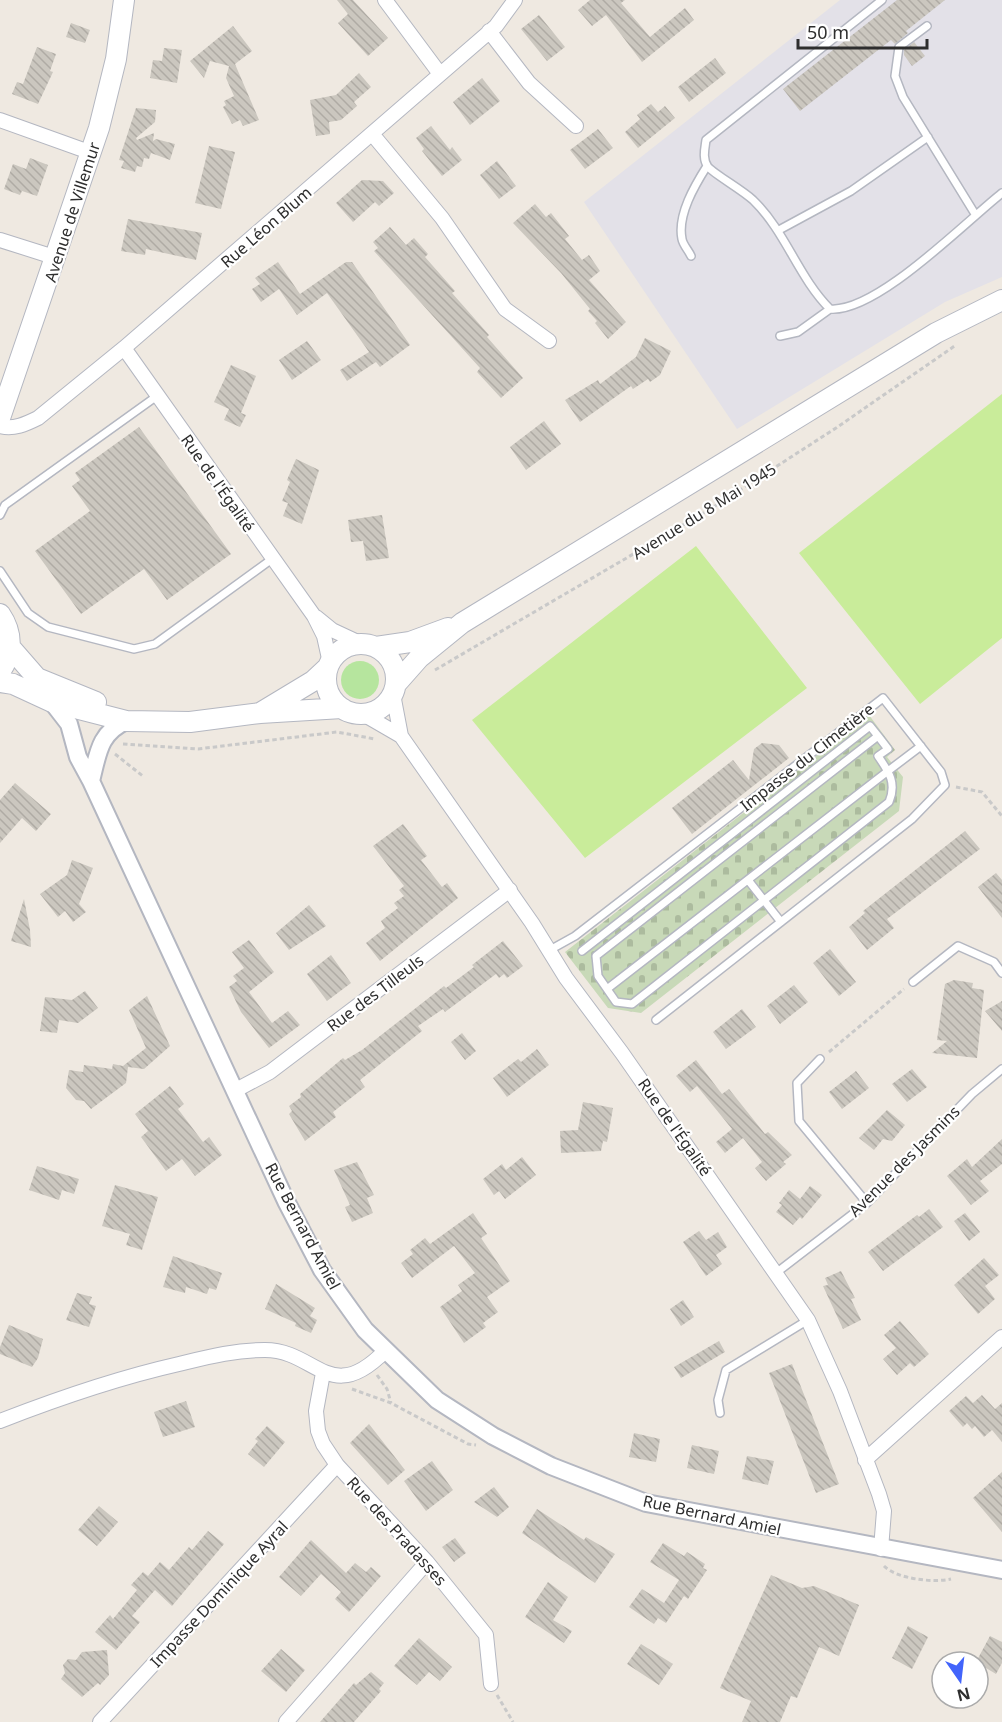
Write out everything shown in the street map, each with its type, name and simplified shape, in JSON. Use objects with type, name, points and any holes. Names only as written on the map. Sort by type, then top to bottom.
[{"type":"main road","name":"Avenue de Villemur","points":[[0,418],[92,153],[116,59],[124,0]]},
{"type":"main road","name":"Avenue du 8 Mai 1945","points":[[394,689],[419,658],[462,623],[936,333],[1002,300]]},
{"type":"main road","points":[[0,614],[10,634],[7,660],[0,672]]},
{"type":"main road","name":"Avenue du 8 Mai 1945","points":[[369,646],[410,642],[462,623]]},
{"type":"main road","points":[[0,682],[13,684],[52,702],[126,721],[190,722],[260,713],[342,708],[363,714],[381,708],[394,689],[392,662],[369,646],[344,649],[306,686],[260,713]]},
{"type":"main road","points":[[10,647],[37,678],[147,720]]},
{"type":"main road","points":[[329,665],[327,686],[334,702],[342,708]]},
{"type":"street","points":[[386,0],[440,74]]},
{"type":"street","name":"Rue Léon Blum","points":[[0,426],[7,428],[25,425],[38,418],[124,348],[373,135],[489,32],[515,0]]},
{"type":"street","points":[[489,32],[529,83],[576,126]]},
{"type":"street","points":[[0,120],[92,153]]},
{"type":"street","points":[[373,135],[442,218],[505,309],[549,341]]},
{"type":"street","points":[[0,240],[57,258]]},
{"type":"street","name":"Rue de l'Égalité","points":[[124,348],[314,616],[324,636],[329,665]]},
{"type":"street","name":"Rue de l'Égalité","points":[[314,616],[333,630],[369,646]]},
{"type":"street","name":"Rue de l'Égalité","points":[[394,689],[401,736]]},
{"type":"street","name":"Rue Bernard Amiel","points":[[52,702],[69,724],[78,757],[92,781],[286,1201],[322,1270],[344,1304],[385,1351],[437,1400],[493,1436],[551,1466],[646,1503],[881,1556],[1002,1570]]},
{"type":"street","name":"Rue de l'Égalité","points":[[363,714],[401,736],[510,890],[548,951],[808,1320],[840,1391],[884,1511],[881,1556]]},
{"type":"street","points":[[92,781],[99,746],[114,727],[126,721]]},
{"type":"street","name":"Rue des Tilleuls","points":[[236,1090],[270,1072],[510,890]]},
{"type":"street","points":[[865,1460],[1002,1337]]},
{"type":"street","points":[[0,1421],[72,1393],[226,1353],[270,1350],[289,1355],[323,1373],[344,1376],[361,1371],[385,1351]]},
{"type":"street","name":"Rue des Pradasses","points":[[323,1373],[316,1411],[318,1431],[337,1465],[427,1562],[486,1635],[490,1684]]},
{"type":"street","name":"Impasse Dominique Ayral","points":[[100,1722],[337,1465]]},
{"type":"street","points":[[286,1722],[427,1562]]},
{"type":"lane","points":[[882,0],[706,140],[704,155],[707,166],[752,200],[779,230],[813,292],[830,309],[841,310],[858,305],[885,291],[1002,193]]},
{"type":"lane","points":[[927,26],[899,47],[896,76],[903,97],[975,214]]},
{"type":"lane","points":[[779,230],[852,191],[928,136]]},
{"type":"lane","points":[[691,256],[682,239],[684,219],[693,189],[707,166]]},
{"type":"lane","points":[[780,336],[798,332],[830,309]]},
{"type":"lane","points":[[0,515],[5,505],[157,396]]},
{"type":"lane","points":[[0,571],[28,613],[48,627],[134,649],[155,644],[272,559]]},
{"type":"lane","name":"Impasse du Cimetière","points":[[548,951],[574,936],[883,698],[941,772],[945,785]]},
{"type":"lane","points":[[582,951],[870,726],[878,736],[888,749],[878,756],[888,771],[894,787],[889,802],[632,1004],[616,1002],[598,976],[596,956],[878,736]]},
{"type":"lane","points":[[607,989],[921,746]]},
{"type":"lane","points":[[656,1020],[912,819],[945,785]]},
{"type":"lane","points":[[709,851],[717,861]]},
{"type":"lane","points":[[748,880],[781,922]]},
{"type":"lane","points":[[913,981],[958,946],[994,962],[1002,973]]},
{"type":"lane","points":[[820,1059],[797,1083],[799,1121],[867,1203]]},
{"type":"lane","name":"Avenue des Jasmins","points":[[776,1274],[867,1203],[972,1094],[1002,1069]]},
{"type":"lane","points":[[720,1413],[718,1400],[726,1370],[808,1320]]},
{"type":"path","name":"Avenue du 8 Mai 1945","points":[[430,673],[712,508],[836,428],[960,343]]},
{"type":"path","points":[[116,742],[150,748],[198,749],[337,732],[367,740],[383,738]]},
{"type":"path","points":[[112,752],[144,777]]},
{"type":"path","points":[[945,785],[982,792],[1002,816]]},
{"type":"path","points":[[820,1059],[913,981]]},
{"type":"path","points":[[375,1373],[387,1389],[391,1403]]},
{"type":"path","points":[[344,1376],[353,1390],[391,1403],[468,1444],[478,1446]]},
{"type":"path","points":[[881,1556],[890,1572],[940,1581],[962,1576]]},
{"type":"path","points":[[490,1684],[513,1722]]},
{"type":"shaded area","points":[[840,0],[1002,0],[1002,277],[945,302],[737,429],[584,202]]},
{"type":"green space","points":[[1002,394],[1002,638],[920,704],[799,553]]},
{"type":"green space","points":[[696,546],[807,688],[585,858],[472,720]]},
{"type":"green space","points":[[360,661],[373,667],[379,680],[373,693],[360,699],[347,693],[341,680],[347,667]]},
{"type":"green space","points":[[869,715],[895,750],[887,757],[903,777],[899,811],[641,1013],[608,1008],[565,952]]},
{"type":"building","points":[[337,0],[353,0],[388,38],[368,56],[338,23],[348,14]]},
{"type":"building","points":[[590,0],[625,0],[621,3],[650,37],[685,8],[694,20],[642,62],[606,15],[592,26],[578,10]]},
{"type":"building","points":[[897,0],[945,0],[906,31],[908,33],[895,44],[891,40],[800,111],[783,89]]},
{"type":"building","points":[[539,15],[565,47],[547,61],[521,29]]},
{"type":"building","points":[[71,23],[90,30],[85,43],[66,37]]},
{"type":"building","points":[[233,26],[252,51],[235,64],[259,120],[243,126],[240,120],[232,124],[223,107],[226,105],[224,101],[234,96],[226,78],[229,66],[210,61],[204,78],[190,61]]},
{"type":"building","points":[[914,42],[925,56],[912,66],[904,55],[904,50]]},
{"type":"building","points":[[37,47],[56,54],[50,71],[53,72],[38,104],[12,94],[17,82],[23,84]]},
{"type":"building","points":[[164,48],[182,50],[177,83],[150,78],[153,60],[162,61]]},
{"type":"building","points":[[715,58],[726,73],[689,102],[678,87]]},
{"type":"building","points":[[359,73],[371,87],[354,102],[357,106],[341,120],[329,122],[330,134],[316,136],[310,100],[336,95]]},
{"type":"building","points":[[482,78],[500,101],[470,125],[453,102]]},
{"type":"building","points":[[651,104],[658,112],[665,106],[675,118],[638,148],[625,132],[640,119],[637,115]]},
{"type":"building","points":[[136,108],[156,110],[155,122],[136,138],[137,140],[154,133],[153,141],[156,139],[175,144],[170,160],[151,153],[149,159],[144,158],[142,167],[137,166],[135,172],[121,168],[124,161],[119,160]]},
{"type":"building","points":[[431,126],[450,150],[452,147],[462,160],[442,176],[422,151],[424,149],[416,138]]},
{"type":"building","points":[[598,129],[613,148],[585,169],[570,150]]},
{"type":"building","points":[[209,146],[235,152],[221,209],[195,203]]},
{"type":"building","points":[[30,158],[48,165],[37,196],[22,191],[20,195],[4,189],[13,164],[26,169]]},
{"type":"building","points":[[497,161],[516,186],[499,199],[480,175]]},
{"type":"building","points":[[362,180],[383,181],[394,193],[379,206],[375,202],[353,222],[336,203]]},
{"type":"building","points":[[535,204],[546,217],[551,213],[569,236],[565,239],[582,260],[589,255],[600,271],[589,280],[626,322],[608,339],[595,323],[597,321],[588,311],[590,309],[561,273],[513,223]]},
{"type":"building","points":[[128,219],[202,233],[196,260],[146,249],[145,255],[121,251]]},
{"type":"building","points":[[390,227],[406,245],[414,238],[428,254],[425,257],[455,291],[452,293],[523,378],[501,398],[477,372],[480,368],[374,251],[378,248],[373,242]]},
{"type":"building","points":[[278,262],[300,294],[346,262],[352,262],[410,345],[380,367],[376,362],[347,381],[340,370],[369,352],[327,293],[297,315],[279,289],[261,302],[252,289],[260,284],[255,278]]},
{"type":"building","points":[[645,338],[671,351],[660,375],[650,382],[648,379],[633,389],[631,386],[580,422],[565,400],[598,380],[600,384],[636,357]]},
{"type":"building","points":[[307,341],[321,360],[292,380],[279,360]]},
{"type":"building","points":[[231,365],[256,376],[241,413],[246,415],[240,427],[224,420],[229,409],[214,402]]},
{"type":"building","points":[[544,421],[561,444],[526,470],[510,447]]},
{"type":"building","points":[[139,427],[231,554],[167,600],[144,569],[81,614],[35,551],[90,511],[72,486],[80,480],[75,473]]},
{"type":"building","points":[[296,459],[319,470],[302,524],[283,516],[288,503],[282,501],[290,482],[287,480]]},
{"type":"building","points":[[382,515],[389,558],[366,561],[363,541],[351,542],[348,520]]},
{"type":"building","points":[[762,743],[779,745],[789,758],[692,834],[672,808],[733,760],[749,780],[754,749]]},
{"type":"building","points":[[15,783],[51,814],[36,831],[22,818],[0,843],[0,800]]},
{"type":"building","points":[[403,824],[427,856],[421,860],[442,887],[447,883],[458,898],[380,961],[366,943],[385,928],[381,921],[398,908],[394,903],[404,896],[399,890],[404,886],[373,846]]},
{"type":"building","points":[[965,831],[980,849],[887,919],[894,928],[867,950],[849,927],[865,913],[863,911]]},
{"type":"building","points":[[72,860],[93,868],[79,904],[86,912],[73,922],[65,911],[58,917],[40,894],[67,875]]},
{"type":"building","points":[[996,873],[1002,880],[1002,918],[978,887]]},
{"type":"building","points":[[24,899],[30,930],[31,947],[11,941]]},
{"type":"building","points":[[309,905],[326,926],[289,950],[276,933]]},
{"type":"building","points":[[249,940],[274,972],[249,992],[272,1023],[288,1011],[300,1025],[269,1048],[241,1012],[229,987],[237,981],[233,976],[244,968],[232,952]]},
{"type":"building","points":[[503,941],[523,966],[507,978],[504,974],[499,978],[496,974],[445,1012],[443,1009],[418,1026],[422,1031],[360,1080],[365,1087],[333,1112],[336,1117],[305,1141],[289,1114],[292,1111],[289,1106],[301,1097],[300,1094],[343,1058],[345,1060],[362,1050],[444,986],[446,988],[474,967],[472,965]]},
{"type":"building","points":[[830,949],[856,982],[839,996],[813,963]]},
{"type":"building","points":[[331,955],[351,983],[327,1001],[307,974]]},
{"type":"building","points":[[954,980],[973,983],[972,988],[984,990],[977,1058],[932,1053],[947,1041],[937,1040],[945,984]]},
{"type":"building","points":[[794,985],[808,1002],[780,1024],[767,1006]]},
{"type":"building","points":[[85,991],[98,1008],[78,1023],[59,1020],[57,1033],[40,1031],[45,997],[72,1000]]},
{"type":"building","points":[[147,996],[170,1046],[144,1069],[128,1067],[126,1083],[91,1109],[84,1101],[76,1100],[66,1088],[69,1070],[83,1072],[84,1065],[112,1069],[113,1064],[123,1066],[146,1048],[129,1010]]},
{"type":"building","points":[[1002,1001],[1002,1031],[985,1011]]},
{"type":"building","points":[[742,1009],[756,1027],[726,1049],[713,1032]]},
{"type":"building","points":[[462,1033],[476,1051],[465,1060],[451,1042]]},
{"type":"building","points":[[537,1049],[549,1065],[507,1097],[493,1078],[518,1059],[521,1062]]},
{"type":"building","points":[[696,1060],[722,1094],[729,1089],[765,1134],[768,1132],[792,1155],[783,1162],[786,1164],[766,1181],[755,1168],[762,1162],[743,1138],[725,1153],[716,1142],[732,1129],[697,1086],[690,1092],[676,1076]]},
{"type":"building","points":[[912,1069],[927,1087],[907,1102],[892,1084]]},
{"type":"building","points":[[856,1071],[869,1088],[842,1109],[829,1092]]},
{"type":"building","points":[[170,1086],[184,1104],[178,1109],[203,1142],[209,1137],[222,1155],[195,1176],[182,1159],[166,1171],[141,1137],[148,1131],[135,1114]]},
{"type":"building","points":[[583,1102],[613,1108],[607,1142],[603,1141],[601,1151],[561,1153],[560,1131],[578,1130]]},
{"type":"building","points":[[887,1110],[905,1125],[892,1141],[883,1139],[874,1150],[859,1138]]},
{"type":"building","points":[[1002,1139],[1002,1164],[980,1181],[989,1191],[971,1205],[947,1176],[967,1159],[972,1167]]},
{"type":"building","points":[[522,1157],[536,1175],[505,1199],[499,1191],[494,1195],[483,1179],[502,1164],[506,1170]]},
{"type":"building","points":[[357,1162],[374,1195],[367,1198],[373,1213],[352,1222],[345,1207],[350,1205],[334,1170]]},
{"type":"building","points":[[37,1166],[79,1179],[74,1194],[62,1190],[59,1200],[29,1190]]},
{"type":"building","points":[[115,1185],[158,1197],[142,1250],[126,1245],[130,1234],[102,1226]]},
{"type":"building","points":[[810,1186],[822,1195],[802,1219],[800,1217],[793,1225],[776,1212],[782,1205],[779,1203],[789,1190],[800,1199]]},
{"type":"building","points":[[929,1209],[943,1227],[883,1271],[868,1252],[917,1215],[919,1217]]},
{"type":"building","points":[[473,1213],[487,1234],[481,1238],[510,1281],[487,1297],[498,1312],[483,1323],[486,1327],[464,1343],[440,1307],[462,1291],[458,1285],[475,1273],[454,1246],[412,1278],[401,1263],[413,1254],[410,1250],[425,1238],[430,1244]]},
{"type":"building","points":[[965,1213],[980,1232],[969,1241],[954,1221]]},
{"type":"building","points":[[699,1231],[706,1240],[718,1232],[727,1247],[716,1255],[722,1264],[706,1276],[683,1242]]},
{"type":"building","points":[[173,1256],[222,1273],[216,1290],[209,1288],[207,1294],[186,1287],[185,1293],[163,1287]]},
{"type":"building","points":[[984,1258],[999,1275],[985,1286],[995,1299],[978,1314],[954,1285]]},
{"type":"building","points":[[841,1271],[855,1298],[851,1299],[861,1320],[843,1329],[823,1286],[828,1285],[825,1278]]},
{"type":"building","points":[[276,1284],[315,1308],[310,1316],[317,1320],[311,1333],[295,1326],[296,1323],[265,1309]]},
{"type":"building","points":[[77,1293],[92,1297],[89,1304],[96,1306],[89,1327],[66,1320]]},
{"type":"building","points":[[683,1300],[694,1317],[681,1326],[670,1309]]},
{"type":"building","points":[[900,1321],[929,1354],[914,1367],[910,1363],[897,1375],[883,1359],[896,1348],[884,1335]]},
{"type":"building","points":[[9,1325],[43,1339],[38,1358],[32,1367],[0,1354],[0,1347]]},
{"type":"building","points":[[719,1341],[725,1352],[681,1378],[674,1367]]},
{"type":"building","points":[[792,1364],[839,1484],[816,1493],[769,1373]]},
{"type":"building","points":[[982,1395],[995,1409],[1002,1403],[1002,1442],[992,1430],[984,1437],[975,1426],[972,1429],[967,1423],[963,1427],[949,1411],[966,1396],[973,1403]]},
{"type":"building","points":[[186,1401],[195,1427],[163,1437],[154,1412]]},
{"type":"building","points":[[369,1424],[405,1470],[388,1485],[350,1443]]},
{"type":"building","points":[[267,1426],[285,1442],[264,1467],[248,1454],[258,1441],[255,1439]]},
{"type":"building","points":[[634,1433],[660,1439],[656,1462],[629,1457]]},
{"type":"building","points":[[692,1445],[719,1451],[714,1474],[687,1468]]},
{"type":"building","points":[[747,1456],[774,1461],[768,1485],[742,1479]]},
{"type":"building","points":[[432,1461],[453,1490],[426,1511],[404,1481]]},
{"type":"building","points":[[1002,1472],[1002,1532],[973,1498]]},
{"type":"building","points":[[494,1487],[509,1507],[497,1517],[474,1502]]},
{"type":"building","points":[[99,1506],[118,1522],[97,1546],[78,1530]]},
{"type":"building","points":[[537,1509],[584,1540],[586,1537],[615,1554],[595,1583],[522,1533]]},
{"type":"building","points":[[208,1531],[224,1544],[172,1606],[155,1590],[132,1616],[140,1622],[116,1650],[95,1632],[110,1615],[113,1619],[137,1590],[131,1585],[143,1572],[148,1576],[160,1562],[169,1570],[189,1547],[192,1550]]},
{"type":"building","points":[[455,1538],[466,1553],[454,1562],[442,1547]]},
{"type":"building","points":[[311,1540],[346,1573],[355,1563],[366,1572],[371,1567],[381,1576],[349,1612],[335,1599],[341,1592],[321,1574],[301,1596],[279,1577]]},
{"type":"building","points":[[663,1543],[684,1556],[687,1552],[705,1564],[703,1568],[707,1570],[688,1599],[684,1596],[666,1623],[658,1618],[654,1624],[629,1607],[642,1589],[664,1603],[679,1580],[650,1562]]},
{"type":"building","points":[[771,1575],[802,1588],[814,1586],[859,1605],[839,1656],[819,1647],[797,1698],[791,1696],[780,1722],[742,1722],[751,1701],[720,1688]]},
{"type":"building","points":[[548,1582],[568,1597],[553,1620],[572,1631],[564,1643],[525,1617]]},
{"type":"building","points":[[908,1626],[928,1637],[912,1669],[892,1658]]},
{"type":"building","points":[[990,1636],[1002,1642],[1002,1663],[996,1674],[990,1670],[990,1650],[982,1650]]},
{"type":"building","points":[[419,1638],[452,1667],[440,1681],[429,1672],[417,1685],[394,1666]]},
{"type":"building","points":[[641,1644],[673,1664],[659,1685],[627,1664]]},
{"type":"building","points":[[281,1649],[305,1670],[286,1692],[261,1671]]},
{"type":"building","points":[[107,1650],[109,1675],[100,1685],[98,1683],[82,1697],[61,1679],[65,1673],[63,1665],[68,1659],[76,1660],[82,1652]]},
{"type":"building","points":[[371,1672],[384,1683],[379,1689],[381,1691],[354,1722],[320,1722],[354,1683],[356,1685]]}]
